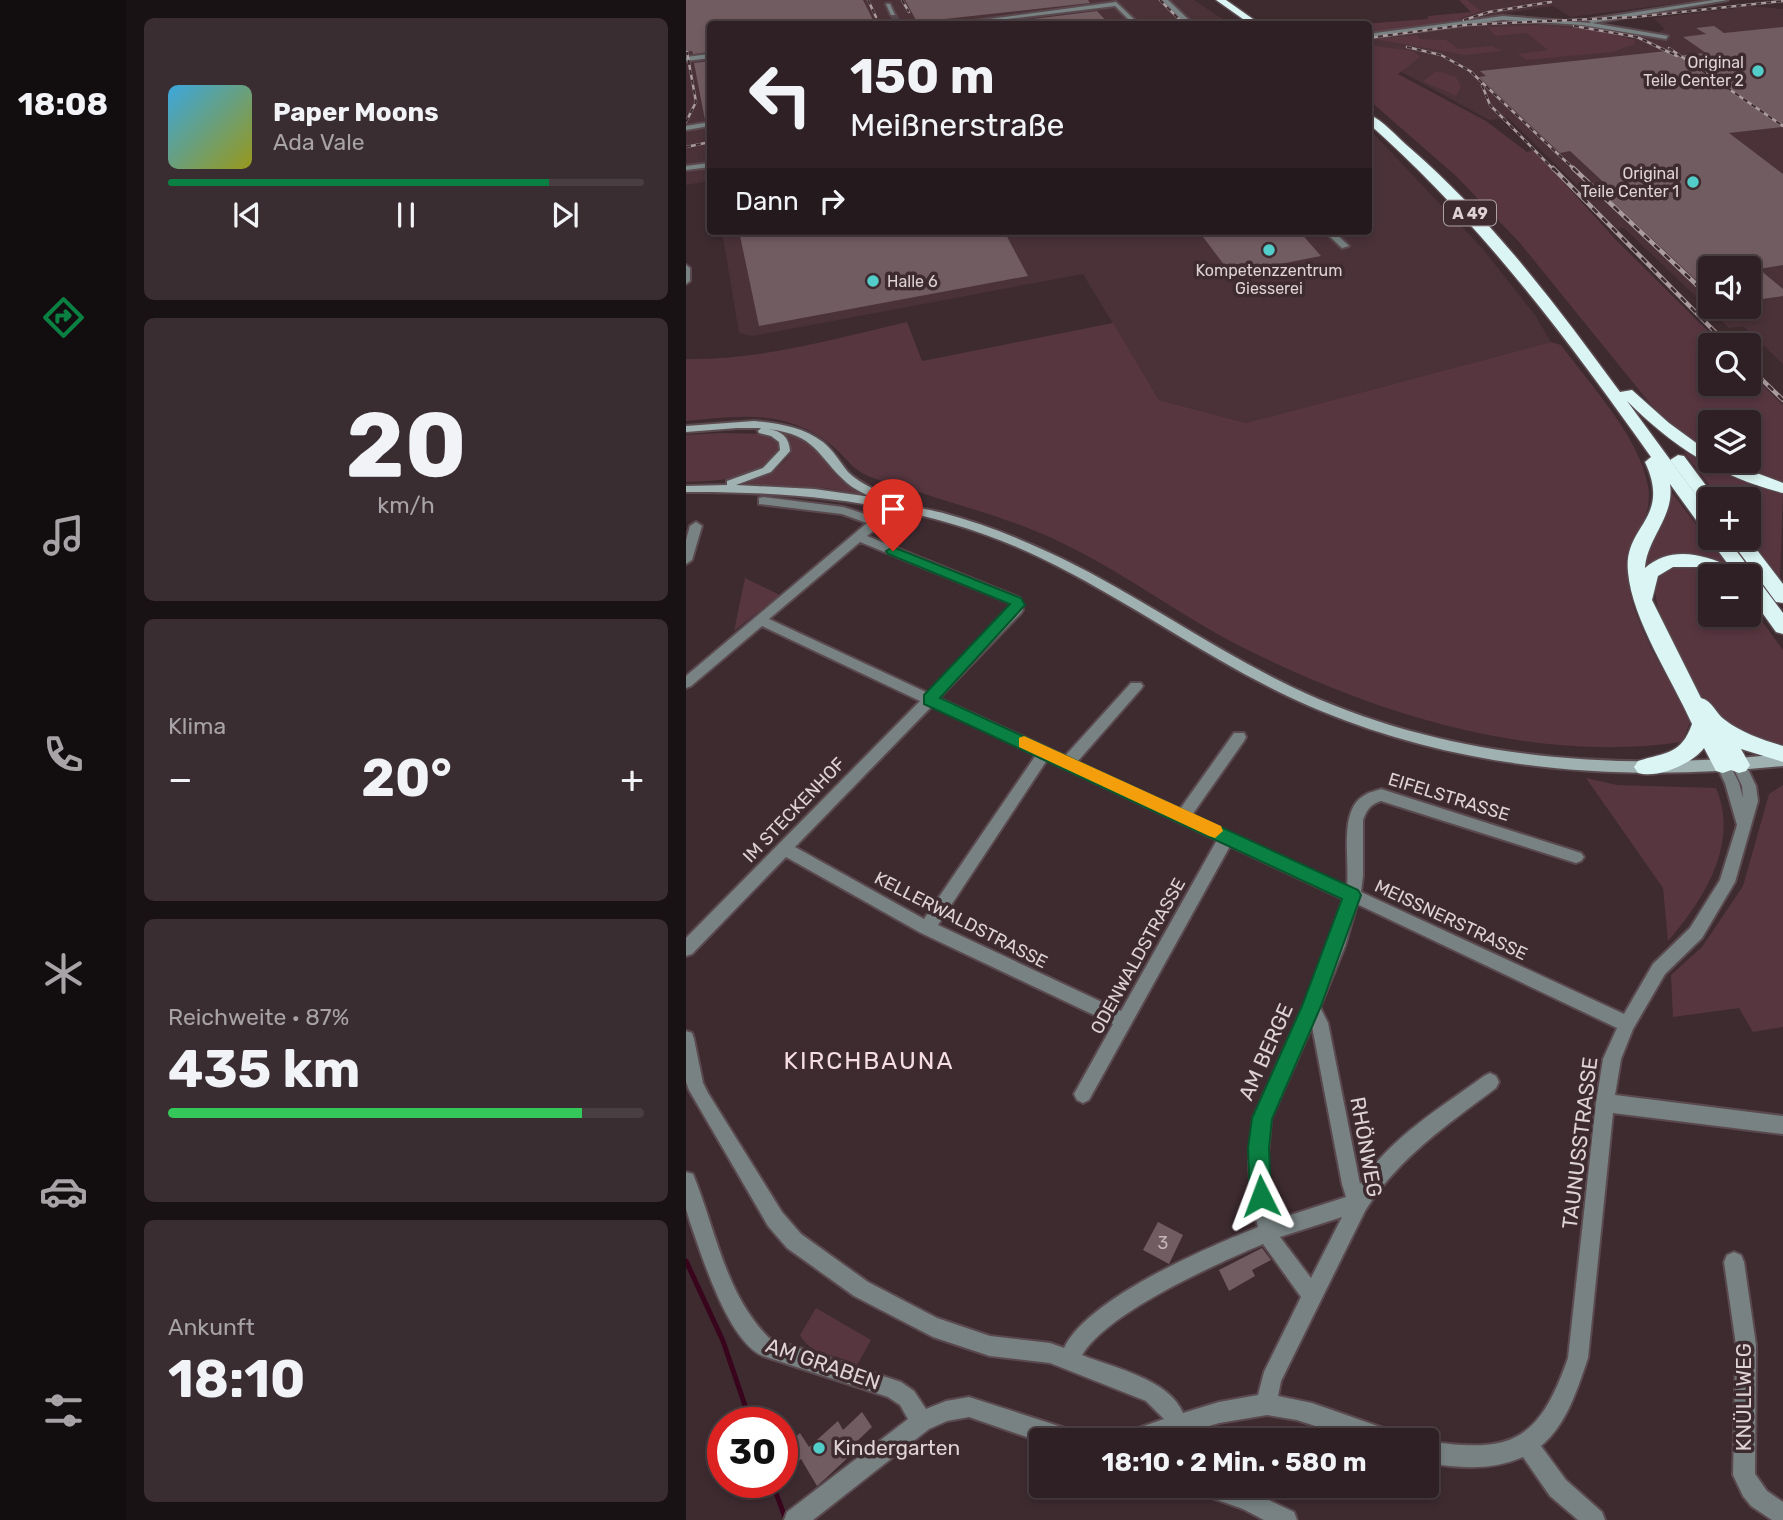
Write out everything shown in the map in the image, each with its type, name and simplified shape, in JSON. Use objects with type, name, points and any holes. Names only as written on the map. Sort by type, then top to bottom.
[{"type":"highway","points":[[1209,0],[1240,21]]},
{"type":"highway","points":[[1220,0],[1251,21]]},
{"type":"highway","name":"A 49","points":[[1372,110],[1417,148],[1480,210],[1558,301],[1699,487]]},
{"type":"highway","name":"A 49","points":[[1372,121],[1427,169],[1507,256],[1698,510]]},
{"type":"highway","points":[[1627,393],[1673,438],[1695,454],[1737,474],[1783,488]]},
{"type":"highway","points":[[1652,447],[1652,462],[1661,478],[1663,500],[1636,563],[1644,598],[1657,634],[1731,765]]},
{"type":"highway","points":[[1747,550],[1783,597]]},
{"type":"highway","points":[[1644,598],[1650,574],[1670,561],[1707,564]]},
{"type":"highway","points":[[1761,597],[1781,624]]},
{"type":"highway","points":[[1761,604],[1781,624]]},
{"type":"highway","points":[[1645,767],[1680,758],[1694,750],[1708,725]]},
{"type":"highway","points":[[1708,725],[1752,745],[1783,754]]},
{"type":"main road","points":[[686,430],[757,425],[782,428],[807,436],[821,446],[855,484],[886,504]]},
{"type":"main road","points":[[686,430],[755,430],[774,433],[784,441],[785,451],[767,470],[716,488]]},
{"type":"main road","points":[[686,489],[775,489],[886,504],[955,521],[1020,544],[1072,570],[1271,683],[1329,709],[1409,735],[1516,757],[1645,767],[1731,765],[1783,760]]},
{"type":"street","points":[[1165,0],[1187,21]]},
{"type":"street","points":[[1540,13],[1593,21],[1725,0]]},
{"type":"street","points":[[979,21],[1116,4],[1133,21]]},
{"type":"street","points":[[888,5],[893,14]]},
{"type":"street","points":[[1372,35],[1503,18],[1581,23],[1666,37]]},
{"type":"street","points":[[686,59],[707,56]]},
{"type":"street","points":[[686,128],[707,124]]},
{"type":"street","points":[[686,169],[707,166]]},
{"type":"street","points":[[1333,235],[1345,246]]},
{"type":"street","points":[[686,268],[686,281]]},
{"type":"street","points":[[686,683],[860,537],[876,520],[843,511],[763,501]]},
{"type":"street","points":[[686,560],[696,526]]},
{"type":"street","name":"IM STECKENHOF","points":[[686,949],[1018,605],[1016,601],[860,537]]},
{"type":"street","name":"MEISSNERSTRASSE","points":[[760,620],[1627,1024]]},
{"type":"street","points":[[1069,762],[1136,686]]},
{"type":"street","points":[[1182,816],[1240,737]]},
{"type":"street","points":[[927,929],[1045,752]]},
{"type":"street","name":"TAUNUSSTRASSE","points":[[1527,1446],[1556,1412],[1569,1386],[1578,1358],[1612,1059],[1627,1024],[1659,969],[1696,933],[1717,902],[1733,867],[1751,794],[1731,765]]},
{"type":"street","name":"EIFELSTRASSE","points":[[1352,895],[1356,873],[1354,835],[1360,807],[1372,796],[1389,797],[1576,857]]},
{"type":"street","name":"ODENWALDSTRASSE","points":[[1083,1094],[1227,837]]},
{"type":"street","name":"KELLERWALDSTRASSE","points":[[784,848],[927,929],[1125,1021]]},
{"type":"street","name":"AM BERGE","points":[[1311,1294],[1272,1242],[1261,1196],[1259,1132],[1262,1118],[1311,1006],[1352,895]]},
{"type":"street","name":"RHÖNWEG","points":[[1266,1405],[1271,1379],[1358,1204],[1351,1184],[1320,1023],[1311,1006]]},
{"type":"street","points":[[686,1039],[695,1084],[702,1099],[775,1219],[794,1241],[861,1289],[933,1327],[980,1343],[1049,1353],[1070,1359],[1153,1393],[1172,1412],[1178,1428],[1237,1409],[1266,1405],[1286,1407],[1350,1428]]},
{"type":"street","points":[[1070,1359],[1082,1339],[1122,1306],[1269,1232],[1358,1204],[1369,1184],[1388,1161],[1490,1082]]},
{"type":"street","points":[[1605,1102],[1783,1125]]},
{"type":"street","name":"AM GRABEN","points":[[686,1181],[734,1308],[753,1338],[763,1346],[894,1389],[907,1398],[922,1422]]},
{"type":"street","name":"KNÜLLWEG","points":[[1734,1262],[1746,1356],[1744,1475],[1750,1490],[1761,1501],[1783,1514]]},
{"type":"street","points":[[803,1514],[922,1422],[946,1411],[970,1407],[1032,1428]]},
{"type":"street","points":[[1439,1454],[1458,1458],[1490,1457],[1515,1452],[1527,1446],[1558,1488],[1594,1520]]},
{"type":"street","points":[[1242,1498],[1286,1520]]},
{"type":"shaded area","points":[[686,0],[1194,0],[1226,21],[707,21],[707,182],[686,185]]},
{"type":"shaded area","points":[[1459,0],[1467,0],[1481,11],[1458,20],[1372,33],[1372,23],[1428,19],[1428,16],[1471,12]]},
{"type":"shaded area","points":[[1467,0],[1703,0],[1571,17],[1553,6],[1502,14],[1654,34],[1665,29],[1653,18],[1738,8],[1737,5],[1783,9],[1783,364],[1761,343],[1761,333],[1750,333],[1743,326],[1729,328],[1720,319],[1761,319],[1761,256],[1698,256],[1698,298],[1624,228],[1617,229],[1586,198],[1589,197],[1508,118],[1489,120],[1372,56],[1372,33],[1455,22],[1480,11]]},
{"type":"shaded area","points":[[1538,25],[1593,29],[1634,40],[1635,44],[1612,52],[1526,60],[1518,54],[1548,50],[1527,33],[1496,36],[1487,27]]},
{"type":"shaded area","points":[[1417,35],[1420,39],[1446,40],[1458,49],[1492,46],[1502,51],[1466,55],[1375,39]]},
{"type":"shaded area","points":[[1372,46],[1413,51],[1420,57],[1398,74],[1486,121],[1527,152],[1534,150],[1617,241],[1710,333],[1698,333],[1698,396],[1761,396],[1761,384],[1783,405],[1783,482],[1755,473],[1761,473],[1761,410],[1698,410],[1698,449],[1669,427],[1520,243],[1456,176],[1372,103]]},
{"type":"shaded area","points":[[1437,71],[1456,77],[1461,86],[1456,96],[1423,81]]},
{"type":"shaded area","points":[[1372,132],[1482,248],[1535,315],[1551,342],[1246,423],[1159,400],[1083,274],[752,336],[739,333],[723,235],[1372,235]]},
{"type":"shaded area","points":[[907,322],[922,361],[1113,323],[1159,400],[1246,423],[1551,342],[1561,345],[1612,412],[1643,467],[1648,486],[1648,507],[1630,557],[1629,586],[1633,605],[1650,646],[1691,720],[1682,742],[1627,747],[1572,746],[1463,730],[1409,715],[1306,677],[1256,654],[1206,628],[1110,568],[1042,534],[868,476],[853,467],[830,444],[796,425],[779,420],[743,417],[686,421],[686,359],[770,352]]},
{"type":"shaded area","points":[[777,431],[804,441],[866,495],[826,488],[744,484],[771,473],[791,453],[790,440]]},
{"type":"shaded area","points":[[764,434],[778,441],[779,453],[747,474],[686,482],[686,435]]},
{"type":"shaded area","points":[[1683,451],[1698,459],[1698,470]]},
{"type":"shaded area","points":[[1700,473],[1728,473],[1783,490],[1780,578],[1759,550],[1761,550],[1761,487],[1711,487]]},
{"type":"shaded area","points":[[1669,489],[1698,527],[1698,550],[1716,550],[1726,564],[1713,564],[1686,556],[1642,581],[1644,556]]},
{"type":"shaded area","points":[[1698,566],[1698,627],[1761,627],[1761,620],[1783,650],[1783,747],[1757,740],[1734,727],[1713,709],[1695,687],[1679,662],[1659,610],[1654,584],[1666,567]]},
{"type":"shaded area","points":[[745,578],[780,595],[734,631]]},
{"type":"shaded area","points":[[1586,778],[1617,785],[1716,788],[1724,830],[1721,850],[1705,890],[1668,941],[1663,888]]},
{"type":"shaded area","points":[[1783,785],[1783,1027],[1753,1032],[1739,1008],[1673,1017],[1671,975],[1702,947],[1743,886],[1769,794]]},
{"type":"shaded area","points":[[816,1308],[871,1340],[857,1365],[811,1348],[805,1342],[800,1335]]},
{"type":"building","points":[[686,0],[863,0],[874,21],[707,21],[707,52],[686,52]]},
{"type":"building","points":[[905,0],[1088,0],[1090,3],[926,21],[916,21]]},
{"type":"building","points":[[1097,11],[1106,21],[1035,21],[1033,19]]},
{"type":"building","name":"Original Teile Center 1","points":[[1714,26],[1724,33],[1783,27],[1783,127],[1729,133],[1783,174],[1783,265],[1761,269],[1761,256],[1698,256],[1698,282],[1604,194],[1614,192],[1570,151],[1560,153],[1479,77],[1486,76],[1480,71],[1667,51],[1674,56],[1706,53],[1683,37],[1706,34],[1696,28]]},
{"type":"building","points":[[707,61],[707,120],[705,120],[694,63]]},
{"type":"building","name":"Halle 6","points":[[740,235],[1006,235],[1028,276],[759,326]]},
{"type":"building","name":"Kompetenzzentrum Giesserei","points":[[1202,235],[1303,235],[1321,256],[1249,270],[1244,263],[1225,266]]},
{"type":"building","name":"Original Teile Center 1","points":[[1761,271],[1783,289],[1783,296],[1761,299]]},
{"type":"building","points":[[1158,1222],[1183,1235],[1169,1264],[1143,1250]]},
{"type":"building","points":[[1262,1248],[1271,1260],[1252,1270],[1255,1276],[1229,1291],[1219,1270]]},
{"type":"building","name":"Kindergarten","points":[[862,1412],[872,1427],[852,1446],[855,1451],[817,1486],[801,1459],[798,1462],[798,1435],[800,1433],[809,1447],[838,1421],[843,1430]]},
{"type":"waterway","points":[[686,1261],[723,1341],[746,1407]]},
{"type":"waterway","points":[[778,1498],[786,1520]]},
{"type":"tunnel","points":[[893,14],[897,21]]},
{"type":"railway","points":[[868,0],[876,17]]},
{"type":"railway","points":[[902,0],[909,12]]},
{"type":"railway","points":[[1160,0],[1181,21]]},
{"type":"railway","points":[[1372,37],[1464,25],[1635,17],[1783,1]]},
{"type":"railway","points":[[1464,20],[1489,12],[1551,2]]},
{"type":"railway","points":[[1574,26],[1637,37],[1677,56]]},
{"type":"railway","points":[[1407,47],[1441,55],[1470,71],[1575,170]]},
{"type":"railway","points":[[1669,48],[1783,126]]},
{"type":"railway","points":[[686,122],[696,102],[687,52]]},
{"type":"railway","points":[[1482,85],[1490,105],[1554,170]]},
{"type":"railway","points":[[686,147],[707,143]]},
{"type":"railway","points":[[1553,168],[1716,333]]},
{"type":"railway","points":[[1573,168],[1698,286]]},
{"type":"railway","points":[[1761,379],[1783,400]]},
{"type":"slow traffic","points":[[1024,742],[1215,831]]},
{"type":"place","name":"Original Teile Center 2","points":[[1758,71]]},
{"type":"place","name":"Original Teile Center 1","points":[[1693,182]]},
{"type":"place","name":"Kompetenzzentrum Giesserei","points":[[1269,250]]},
{"type":"place","name":"Halle 6","points":[[873,281]]},
{"type":"place","name":"Kindergarten","points":[[819,1448]]},
{"type":"district","name":"KIRCHBAUNA","points":[[869,1061]]},
{"type":"route","points":[[893,551],[1016,601],[1018,605],[1017,610],[930,699],[1352,895],[1311,1006],[1262,1118],[1258,1148],[1261,1196]]}]
